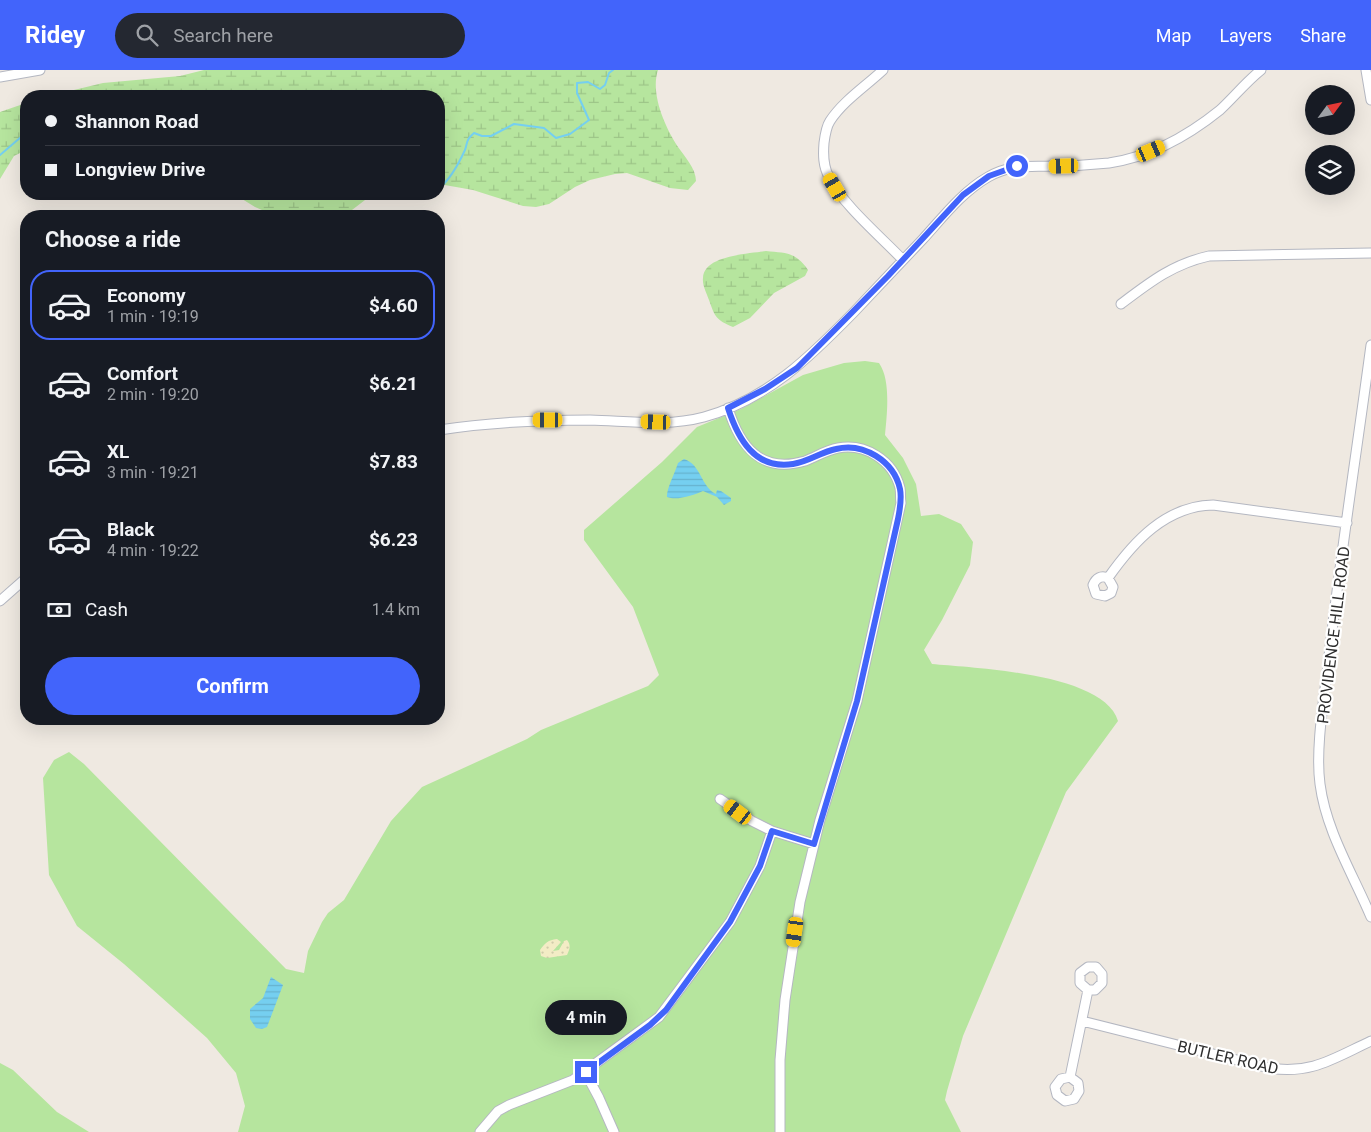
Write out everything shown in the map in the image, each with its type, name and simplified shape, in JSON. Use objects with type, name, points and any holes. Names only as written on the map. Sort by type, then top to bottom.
[{"type":"street","points":[[0,78],[40,70]]},
{"type":"street","points":[[883,70],[839,110],[829,122],[823,151],[824,165],[835,187],[846,201],[903,260]]},
{"type":"street","points":[[445,429],[486,423],[532,420],[672,422],[703,417],[728,408],[765,389],[797,368],[903,260],[963,195],[989,176],[1017,166],[1080,165],[1111,162],[1140,156],[1168,143],[1208,119],[1260,70]]},
{"type":"street","points":[[1366,70],[1371,100]]},
{"type":"street","points":[[1121,304],[1165,272],[1187,262],[1210,256],[1371,253]]},
{"type":"street","name":"PROVIDENCE HILL ROAD","points":[[1371,345],[1336,600],[1322,722],[1319,777],[1323,801],[1332,829],[1371,918]]},
{"type":"street","points":[[728,408],[739,436],[748,450],[761,459],[776,464],[792,464],[808,460],[837,448],[852,447],[866,450],[879,457],[890,468],[900,488],[901,503],[898,519],[857,701],[814,844],[795,932],[785,1000],[780,1060],[780,1132]]},
{"type":"street","points":[[1108,578],[1126,555],[1157,525],[1183,509],[1213,505],[1346,523]]},
{"type":"street","points":[[0,601],[20,583]]},
{"type":"street","points":[[720,799],[752,821],[772,831],[814,844]]},
{"type":"street","points":[[480,1132],[498,1111],[573,1080],[586,1072],[650,1025],[666,1010],[730,922],[760,866],[772,831]]},
{"type":"street","points":[[1070,1077],[1088,990]]},
{"type":"street","name":"BUTLER ROAD","points":[[1082,1021],[1284,1071],[1307,1069],[1371,1041]]},
{"type":"street","points":[[586,1072],[614,1132]]},
{"type":"green space","points":[[204,70],[658,70],[656,89],[660,110],[673,139],[692,168],[696,181],[688,190],[670,188],[627,173],[615,174],[590,180],[575,187],[549,204],[536,207],[523,206],[473,190],[445,185],[445,90],[74,90],[103,83],[180,76]]},
{"type":"green space","points":[[20,105],[20,153],[14,156],[0,179],[0,112]]},
{"type":"green space","points":[[244,200],[365,200],[352,210],[262,210]]},
{"type":"green space","points":[[766,251],[790,254],[795,257],[808,270],[805,276],[774,293],[750,318],[733,327],[723,322],[715,314],[705,289],[703,278],[705,270],[719,260]]},
{"type":"green space","points":[[865,361],[879,363],[883,370],[887,388],[885,435],[903,458],[916,484],[921,516],[939,514],[961,524],[973,542],[970,565],[942,620],[924,650],[932,664],[1006,671],[1064,683],[1089,692],[1108,705],[1118,721],[1066,792],[963,1036],[945,1100],[961,1132],[238,1132],[245,1106],[236,1073],[207,1038],[124,964],[77,926],[49,875],[43,778],[54,760],[69,752],[84,764],[286,969],[304,973],[308,951],[322,922],[328,913],[344,900],[391,821],[422,787],[527,739],[541,730],[648,686],[659,675],[633,607],[584,540],[584,530],[662,462],[697,427],[741,409],[803,375],[844,363]]},
{"type":"green space","points":[[0,1063],[13,1070],[57,1112],[89,1132],[0,1132]]},
{"type":"sand","points":[[557,939],[561,942],[553,951],[559,950],[564,941],[567,940],[570,947],[567,955],[547,958],[541,956],[540,950],[544,945],[549,941]]},
{"type":"water","points":[[684,459],[698,470],[711,491],[716,494],[717,490],[721,491],[731,498],[731,501],[724,505],[717,497],[703,491],[680,498],[667,497],[678,463]]},
{"type":"water","points":[[271,977],[283,985],[267,1027],[262,1029],[256,1028],[250,1019],[250,1009],[263,998]]},
{"type":"waterway","points":[[445,183],[460,160],[468,139],[474,133],[482,136],[491,136],[514,124],[544,128],[556,138],[570,134],[589,120],[577,93],[577,83],[588,82],[600,89],[605,85],[609,73],[613,70]]},
{"type":"waterway","points":[[0,155],[20,138]]},
{"type":"route","points":[[586,1072],[650,1025],[666,1010],[730,922],[760,866],[772,831],[814,844],[857,701],[898,519],[901,503],[900,488],[890,468],[879,457],[866,450],[852,447],[837,448],[808,460],[792,464],[776,464],[761,459],[748,450],[739,436],[728,408],[765,389],[797,368],[888,276],[963,195],[989,176],[1017,166]]}]
